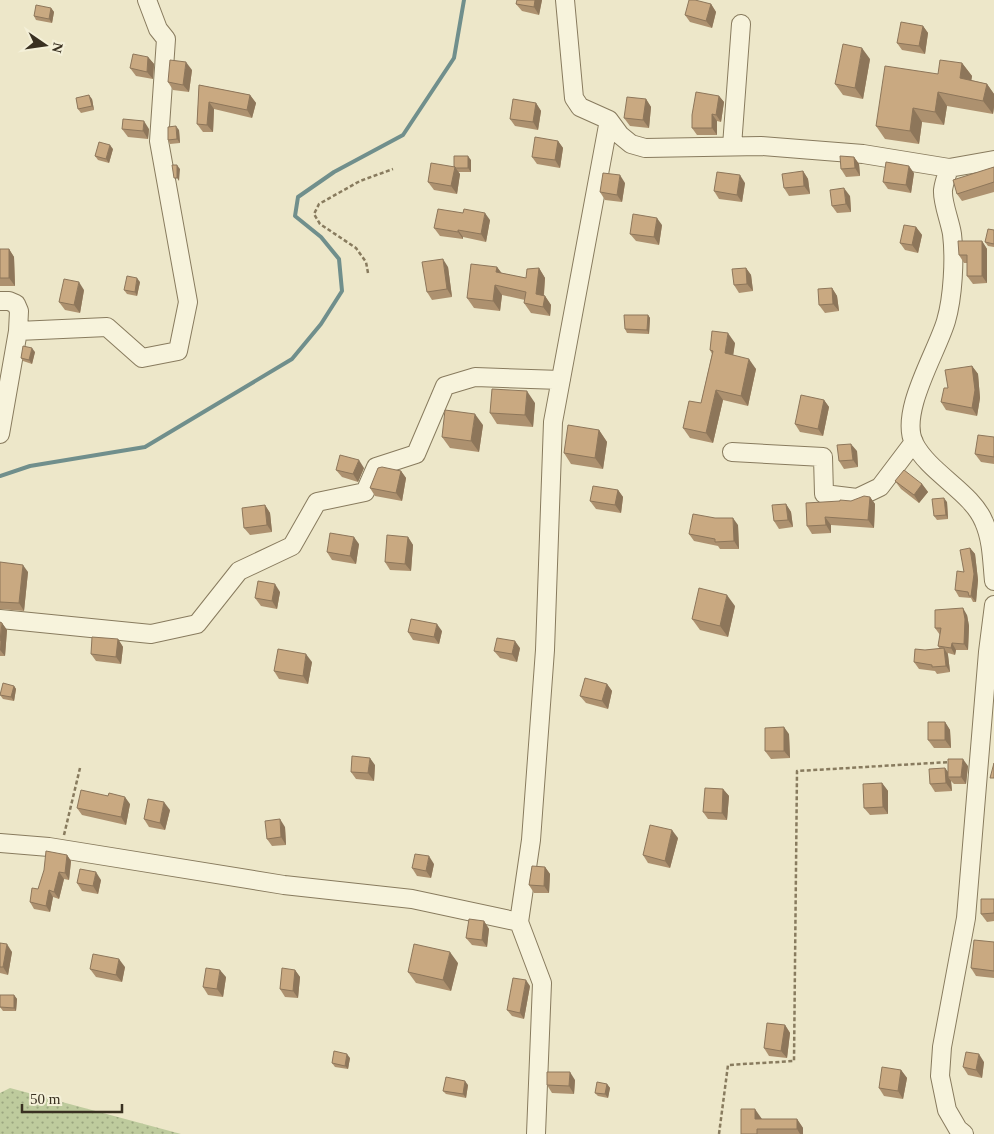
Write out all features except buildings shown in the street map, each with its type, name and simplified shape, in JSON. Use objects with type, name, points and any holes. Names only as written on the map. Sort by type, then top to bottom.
[{"type":"street","points":[[18,331],[107,327],[142,358],[178,351],[188,302],[159,141],[166,39],[158,29],[147,0]]},
{"type":"street","points":[[565,0],[574,98],[580,107],[609,120],[620,135],[631,144],[645,148],[732,146],[863,154],[949,168],[994,160]]},
{"type":"street","points":[[732,146],[741,24]]},
{"type":"street","points":[[536,1134],[542,983],[519,922],[532,830],[545,650],[553,422],[609,120]]},
{"type":"street","points":[[949,168],[943,191],[952,234],[954,270],[947,320],[921,384],[910,418],[914,442],[932,466],[971,502],[984,520],[990,538],[994,581]]},
{"type":"street","points":[[0,301],[9,300],[16,304],[19,311],[18,331],[0,434]]},
{"type":"street","points":[[0,619],[151,634],[197,624],[239,571],[292,546],[317,502],[365,492],[376,467],[416,454],[445,386],[475,377],[561,380]]},
{"type":"street","points":[[732,452],[823,457],[824,494],[857,498],[880,487],[914,442]]},
{"type":"street","points":[[964,1134],[947,1110],[940,1076],[942,1047],[966,918],[988,727],[988,652],[994,605]]},
{"type":"street","points":[[0,843],[61,848],[284,885],[412,899],[519,922]]},
{"type":"path","points":[[368,274],[366,262],[356,248],[320,224],[314,214],[319,204],[360,181],[393,169]]},
{"type":"path","points":[[719,1134],[728,1065],[794,1060],[797,771],[950,762]]},
{"type":"path","points":[[61,848],[80,768]]},
{"type":"green space","points":[[10,1088],[181,1134],[0,1134],[0,1093]]},
{"type":"waterway","points":[[0,476],[30,466],[145,447],[292,359],[321,324],[342,291],[339,259],[321,237],[295,216],[298,197],[334,172],[403,135],[454,58],[464,0]]}]
